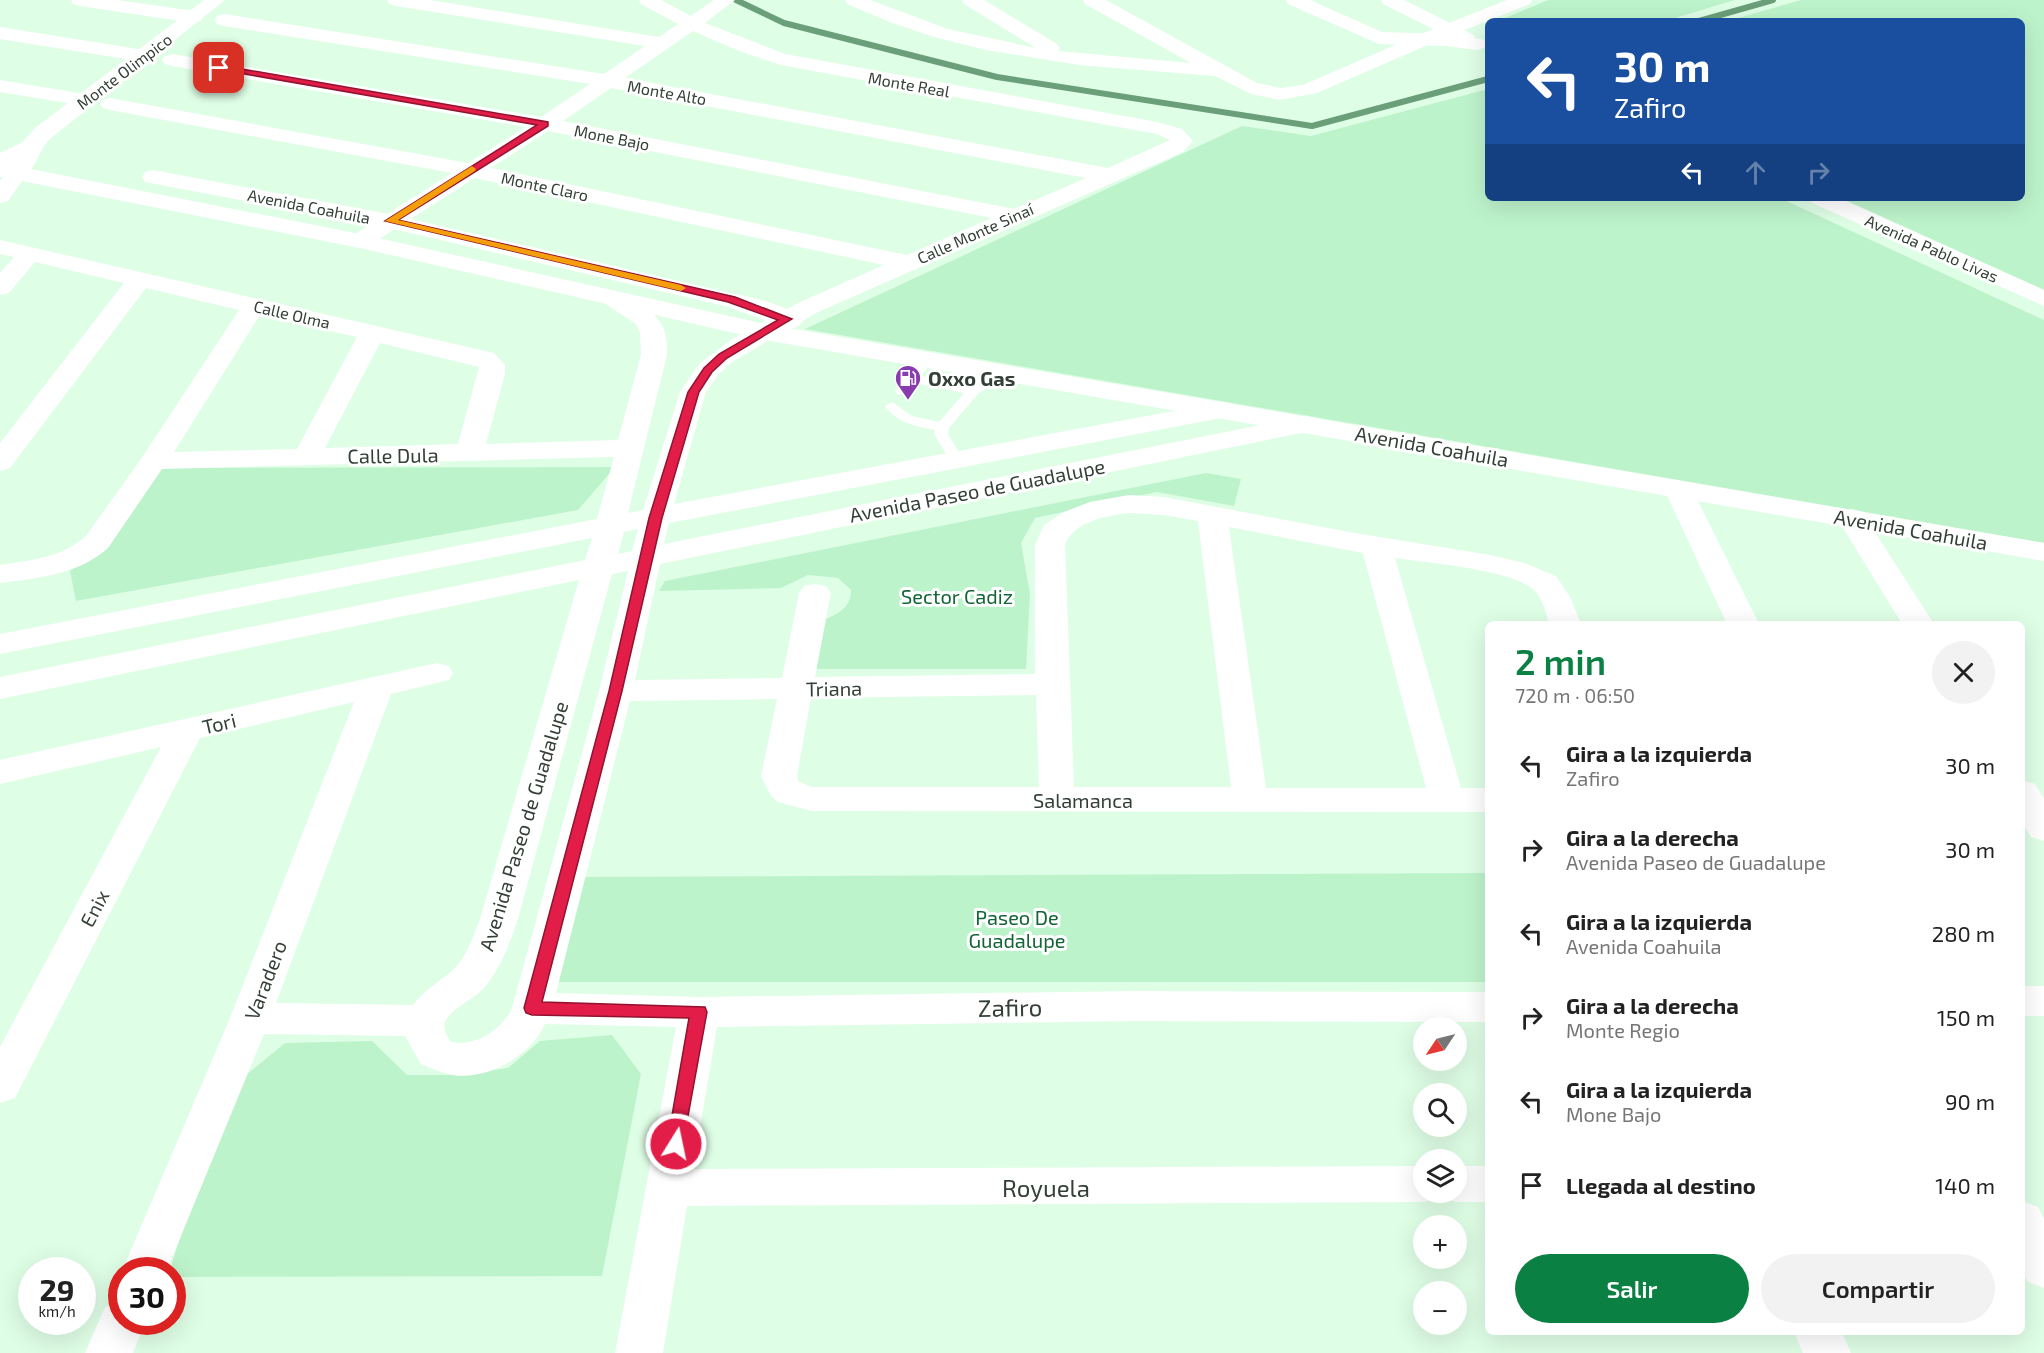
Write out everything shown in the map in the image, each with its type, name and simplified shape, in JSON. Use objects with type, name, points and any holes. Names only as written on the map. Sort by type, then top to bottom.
[{"type":"street","points":[[80,0],[195,17]]},
{"type":"street","name":"Monte Olimpico","points":[[0,196],[13,160],[85,100],[216,0]]},
{"type":"street","points":[[396,0],[660,43]]},
{"type":"street","name":"Monte Real","points":[[648,0],[732,43],[815,67],[1157,128],[1180,137]]},
{"type":"street","points":[[854,0],[880,12],[932,30],[1001,46],[1123,65],[1218,70]]},
{"type":"street","points":[[971,0],[1067,58]]},
{"type":"street","points":[[1092,0],[1258,91],[1274,94],[1293,94],[1310,89],[1523,0]]},
{"type":"street","points":[[1295,0],[1379,38],[1446,40],[1483,47]]},
{"type":"street","points":[[1330,16],[1372,27],[1406,24],[1411,17],[1392,1]]},
{"type":"street","points":[[1392,1],[1452,29],[1483,47]]},
{"type":"street","points":[[360,241],[545,124],[689,23],[720,4]]},
{"type":"street","name":"Monte Alto","points":[[224,20],[607,81],[1108,174]]},
{"type":"street","points":[[0,33],[144,56]]},
{"type":"street","name":"Mone Bajo","points":[[172,60],[545,124],[1015,216]]},
{"type":"street","points":[[0,86],[85,100]]},
{"type":"street","name":"Monte Claro","points":[[110,104],[470,170],[908,262]]},
{"type":"street","name":"Calle Monte Sinaí","points":[[776,326],[908,262],[1175,147],[1182,141],[1180,137]]},
{"type":"street","name":"Avenida Coahuila","points":[[13,160],[117,171],[389,221],[731,300],[776,326]]},
{"type":"street","name":"Avenida Coahuila","points":[[13,160],[613,297],[776,326],[919,368],[1004,371],[1852,518],[2043,554]]},
{"type":"street","name":"Avenida Pablo Livas","points":[[1827,201],[2044,299]]},
{"type":"street","name":"Calle Olma","points":[[0,247],[485,359],[492,365],[492,374],[469,453]]},
{"type":"street","points":[[0,288],[29,255]]},
{"type":"street","points":[[0,462],[139,280]]},
{"type":"street","name":"Avenida Paseo de Guadalupe","points":[[424,1021],[436,1004],[467,980],[484,959],[499,919],[632,448],[654,355],[655,336],[648,321],[613,297]]},
{"type":"street","points":[[0,574],[57,565],[87,553],[98,542],[154,461],[254,305]]},
{"type":"street","points":[[250,1018],[424,1021],[424,1038],[436,1053],[454,1059],[478,1057],[503,1046],[523,1028],[532,1008],[616,691],[656,518],[693,392],[708,370],[723,356],[776,326]]},
{"type":"street","points":[[306,458],[372,334]]},
{"type":"street","name":"Avenida Paseo de Guadalupe","points":[[0,644],[956,459],[1222,410]]},
{"type":"street","name":"Avenida Paseo de Guadalupe","points":[[0,688],[1306,424]]},
{"type":"street","name":"Calle Dula","points":[[154,461],[632,448]]},
{"type":"street","points":[[1678,489],[1742,621]]},
{"type":"street","points":[[1058,800],[1052,684],[1050,545],[1055,531],[1074,518],[1100,508],[1129,504],[1164,506],[1376,546],[1504,567],[1530,575],[1544,583],[1555,597],[1564,621]]},
{"type":"street","points":[[1212,514],[1250,800]]},
{"type":"street","points":[[1852,518],[1916,621]]},
{"type":"street","points":[[1376,546],[1447,800]]},
{"type":"street","points":[[795,689],[815,593]]},
{"type":"street","name":"Tori","points":[[0,772],[437,673]]},
{"type":"street","name":"Triana","points":[[616,691],[1052,684]]},
{"type":"street","name":"Varadero","points":[[149,1257],[250,1018],[378,687]]},
{"type":"street","name":"Salamanca","points":[[795,689],[779,776],[782,787],[794,796],[812,799],[1485,800]]},
{"type":"street","name":"Enix","points":[[0,1086],[187,730]]},
{"type":"street","points":[[2025,797],[2044,828]]},
{"type":"street","points":[[2025,1001],[2044,1001]]},
{"type":"street","name":"Zafiro","points":[[532,1008],[699,1012],[1135,1006],[1485,1007]]},
{"type":"street","points":[[639,1353],[699,1012]]},
{"type":"street","points":[[1467,1184],[1485,1184]]},
{"type":"street","name":"Royuela","points":[[669,1188],[1413,1185]]},
{"type":"street","points":[[2025,1227],[2044,1268]]},
{"type":"street","points":[[109,1353],[117,1335]]},
{"type":"street","points":[[1819,1335],[1827,1353]]},
{"type":"lane","points":[[902,391],[919,368],[973,391]]},
{"type":"lane","points":[[956,459],[941,434],[942,427],[973,391],[1004,371]]},
{"type":"lane","points":[[892,406],[895,412],[913,421],[942,427]]},
{"type":"green space","points":[[1548,0],[1735,0],[1675,18],[1505,18]]},
{"type":"green space","points":[[1801,0],[2044,0],[2044,290],[1848,201],[2025,201],[2025,18],[1738,18]]},
{"type":"green space","points":[[1485,90],[1485,201],[1786,201],[2044,320],[2044,543],[805,329],[1242,126],[1311,136]]},
{"type":"green space","points":[[615,467],[578,510],[76,601],[70,571],[109,543],[157,468]]},
{"type":"green space","name":"Sector Cadiz","points":[[1206,473],[1241,479],[1234,506],[1157,492],[1035,518],[1021,543],[1030,594],[1026,669],[815,669],[821,621],[842,610],[849,602],[851,590],[838,578],[808,575],[781,588],[659,591],[665,581]]},
{"type":"green space","name":"Paseo De Guadalupe","points":[[1485,873],[1485,982],[552,982],[577,877]]},
{"type":"green space","points":[[612,1035],[641,1074],[602,1276],[186,1277],[186,1257],[174,1257],[216,1119],[240,1080],[285,1043],[372,1041],[407,1075],[462,1075],[508,1068],[540,1041]]},
{"type":"waterway","points":[[736,0],[784,23],[997,77],[1312,126],[1485,80]]},
{"type":"waterway","points":[[1710,18],[1773,0]]},
{"type":"slow traffic","points":[[472,169],[389,221],[681,288]]},
{"type":"place","name":"Oxxo Gas","points":[[908,401]]},
{"type":"route","points":[[219,68],[545,124],[389,221],[731,300],[763,309],[786,319],[723,356],[708,370],[693,392],[656,518],[616,691],[532,1008],[699,1012],[676,1144]]}]
